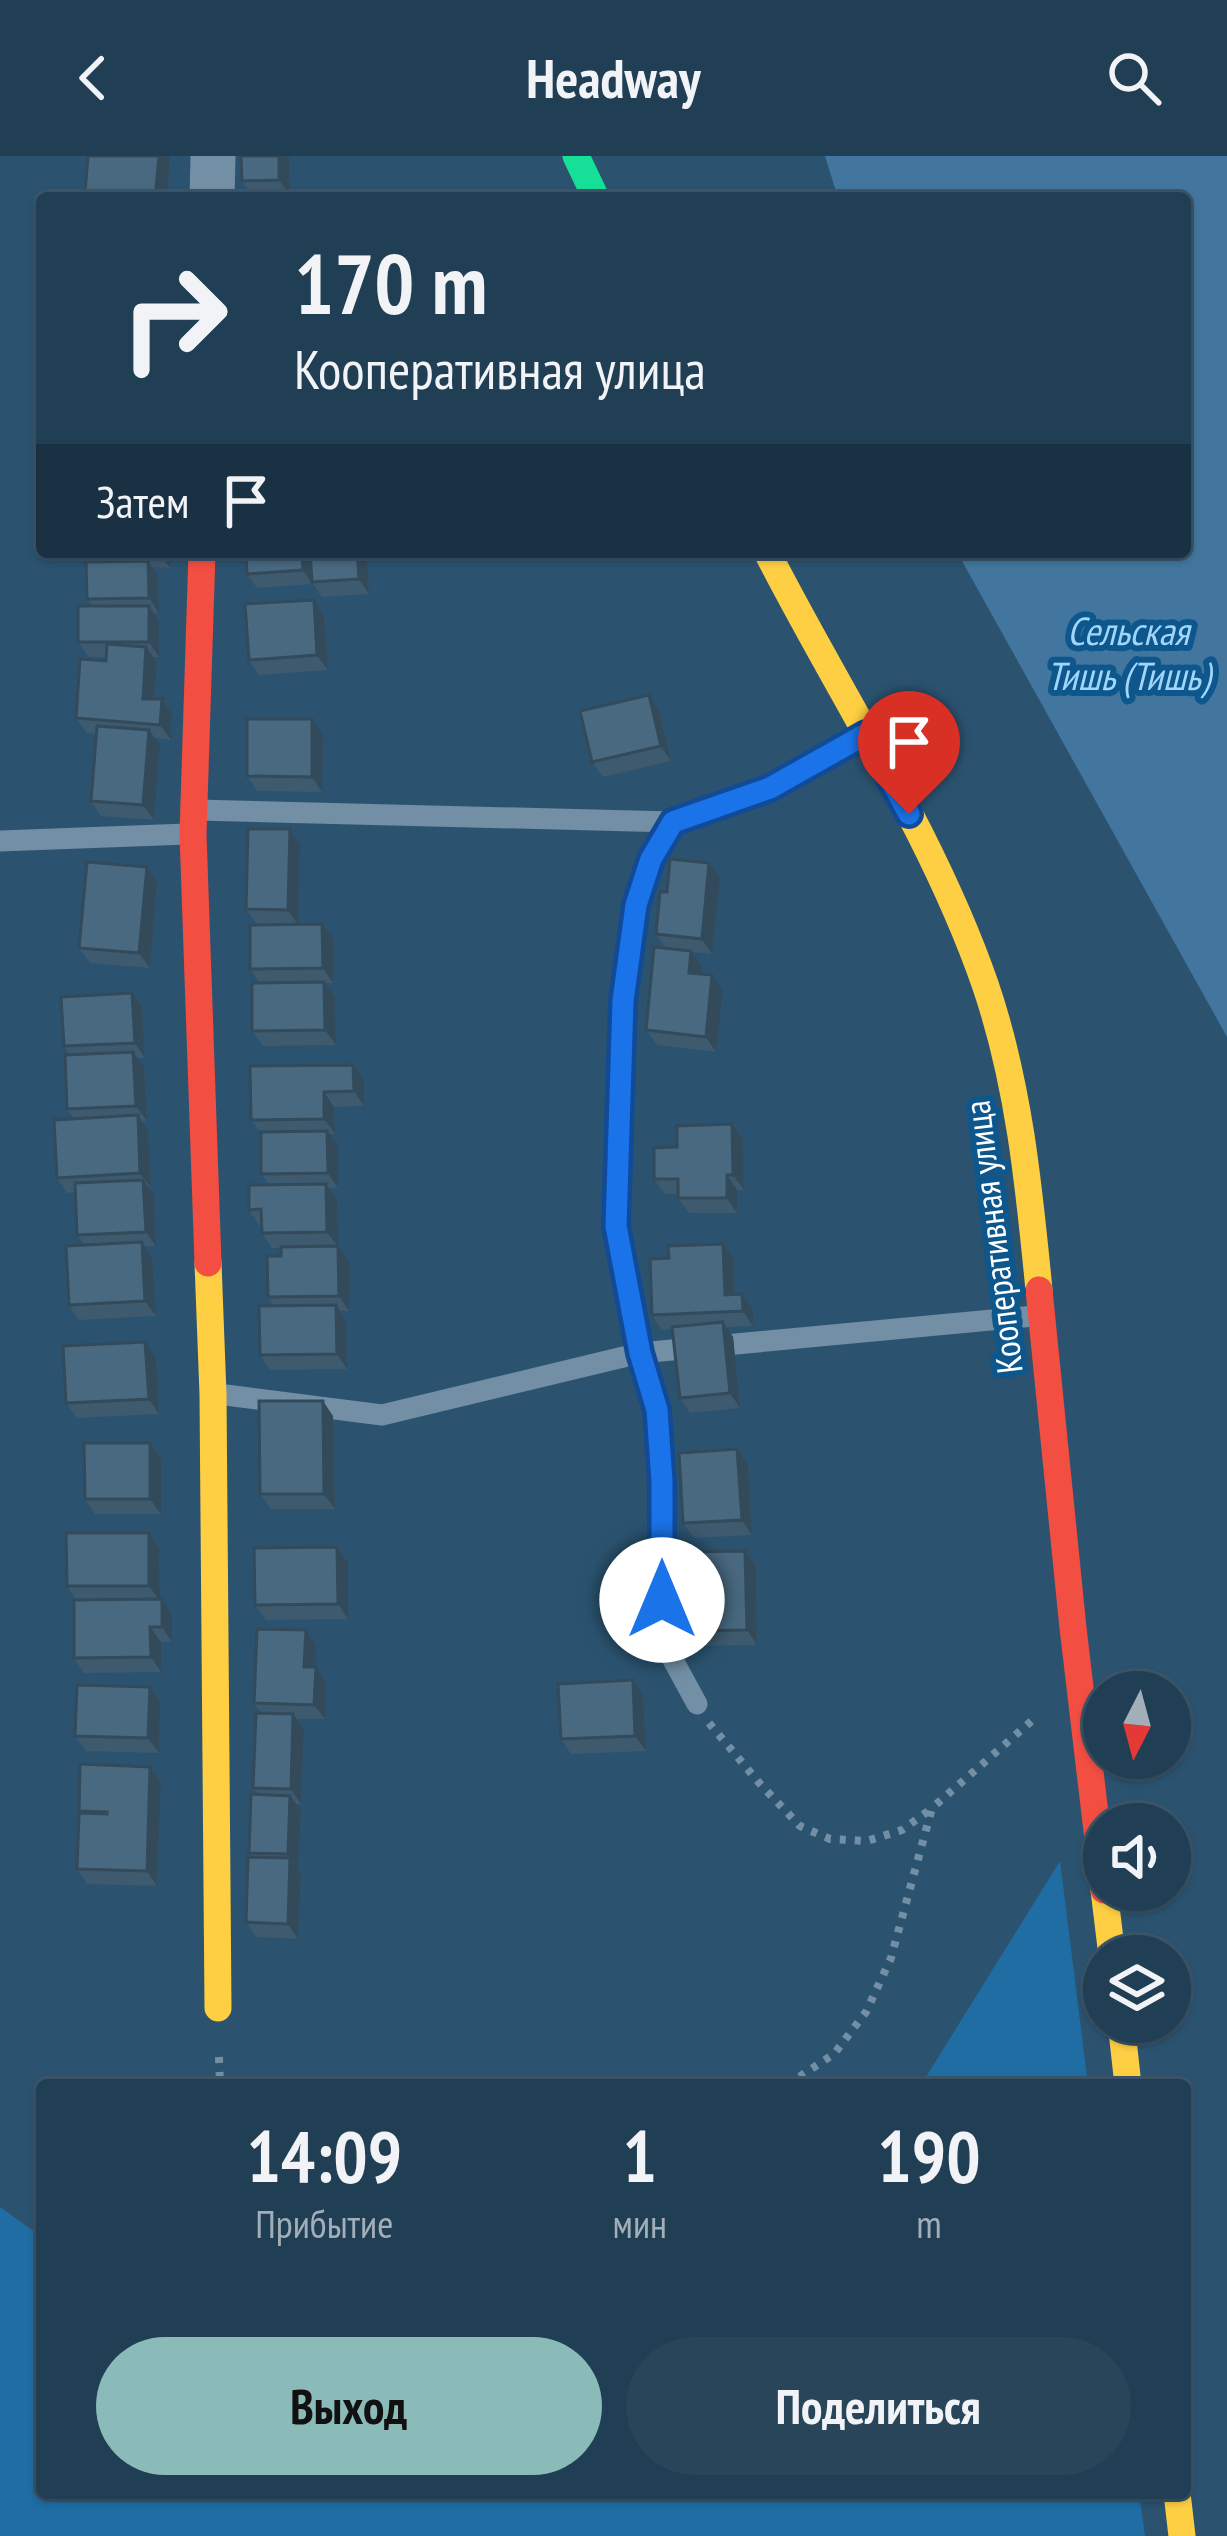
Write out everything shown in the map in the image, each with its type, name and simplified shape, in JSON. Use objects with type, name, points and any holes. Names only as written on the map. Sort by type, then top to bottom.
[{"type":"street","points":[[212,192],[213,156]]},
{"type":"street","points":[[576,156],[593,192]]},
{"type":"street","points":[[202,558],[194,822],[213,1394],[218,2008]]},
{"type":"street","name":"Кооперативная улица","points":[[770,558],[909,814],[984,983],[1007,1063],[1027,1165],[1093,1803]]},
{"type":"street","points":[[1123,2043],[1127,2079]]},
{"type":"street","points":[[1178,2499],[1182,2536]]},
{"type":"lane","points":[[0,841],[194,822],[673,822],[770,788],[866,734]]},
{"type":"lane","points":[[673,822],[651,859],[636,905],[623,1001],[616,1226],[640,1353],[657,1410],[662,1600],[672,1658],[697,1704]]},
{"type":"lane","points":[[213,1394],[382,1415],[640,1353],[1040,1315]]},
{"type":"path","points":[[697,1704],[716,1733],[800,1826],[830,1839],[867,1840],[902,1830],[932,1808],[1077,1680]]},
{"type":"path","points":[[797,2079],[834,2054],[866,2012],[891,1958],[932,1808]]},
{"type":"shaded area","points":[[1060,1861],[1087,2079],[925,2079]]},
{"type":"shaded area","points":[[0,2207],[36,2233],[36,2499],[1140,2499],[1145,2536],[0,2536]]},
{"type":"water","name":"Сельская Тишь (Тишь)","points":[[825,156],[1227,156],[1227,1037],[960,558],[1191,558],[1191,192],[836,192]]},
{"type":"building","points":[[88,156],[159,156],[156,192],[85,192]]},
{"type":"building","points":[[241,156],[279,156],[279,180],[242,181]]},
{"type":"building","points":[[246,558],[302,558],[303,570],[247,574]]},
{"type":"building","points":[[310,558],[357,558],[359,579],[312,582]]},
{"type":"building","points":[[148,561],[149,598],[87,599],[86,562]]},
{"type":"building","points":[[314,600],[317,655],[249,660],[245,604]]},
{"type":"building","points":[[78,606],[149,606],[149,642],[78,642]]},
{"type":"building","points":[[107,644],[146,647],[143,699],[162,699],[160,725],[76,718],[80,659],[106,661]]},
{"type":"building","points":[[649,695],[661,746],[592,762],[580,711]]},
{"type":"building","points":[[247,719],[312,719],[312,777],[247,776]]},
{"type":"building","points":[[97,726],[149,730],[143,805],[91,801]]},
{"type":"building","points":[[248,829],[290,829],[288,910],[246,909]]},
{"type":"building","points":[[670,859],[709,863],[702,939],[656,934],[660,892],[667,892]]},
{"type":"building","points":[[87,862],[147,867],[139,953],[79,948]]},
{"type":"building","points":[[322,924],[323,968],[250,969],[250,925]]},
{"type":"building","points":[[654,947],[691,951],[689,973],[712,975],[706,1037],[646,1030]]},
{"type":"building","points":[[324,982],[325,1030],[252,1031],[252,983]]},
{"type":"building","points":[[132,993],[135,1043],[64,1046],[61,997]]},
{"type":"building","points":[[133,1052],[136,1106],[67,1109],[65,1055]]},
{"type":"building","points":[[353,1065],[354,1091],[324,1092],[324,1119],[251,1120],[250,1066]]},
{"type":"building","points":[[138,1115],[140,1173],[57,1178],[54,1120]]},
{"type":"building","points":[[732,1124],[733,1175],[727,1175],[727,1198],[678,1198],[678,1179],[654,1179],[654,1148],[677,1147],[677,1126]]},
{"type":"building","points":[[327,1131],[328,1173],[261,1174],[261,1132]]},
{"type":"building","points":[[143,1180],[146,1232],[77,1235],[75,1183]]},
{"type":"building","points":[[326,1184],[327,1232],[262,1233],[261,1209],[249,1210],[249,1185]]},
{"type":"building","points":[[142,1242],[145,1301],[69,1305],[66,1246]]},
{"type":"building","points":[[723,1244],[725,1295],[742,1294],[743,1311],[652,1315],[650,1259],[669,1258],[668,1246]]},
{"type":"building","points":[[338,1246],[339,1296],[268,1297],[267,1256],[281,1256],[281,1247]]},
{"type":"building","points":[[336,1305],[337,1354],[260,1355],[259,1306]]},
{"type":"building","points":[[723,1322],[730,1393],[680,1398],[672,1327]]},
{"type":"building","points":[[145,1342],[149,1399],[66,1403],[63,1346]]},
{"type":"building","points":[[259,1401],[323,1401],[324,1494],[260,1494]]},
{"type":"building","points":[[84,1443],[150,1443],[150,1499],[85,1499]]},
{"type":"building","points":[[737,1449],[742,1520],[683,1523],[679,1453]]},
{"type":"building","points":[[66,1533],[149,1533],[149,1586],[67,1586]]},
{"type":"building","points":[[337,1547],[338,1604],[255,1605],[254,1548]]},
{"type":"building","points":[[745,1551],[747,1630],[684,1631],[683,1552]]},
{"type":"building","points":[[162,1599],[162,1627],[150,1627],[151,1657],[74,1658],[74,1600]]},
{"type":"building","points":[[257,1629],[306,1630],[304,1667],[316,1667],[314,1705],[254,1703]]},
{"type":"building","points":[[633,1680],[635,1736],[561,1739],[558,1684]]},
{"type":"building","points":[[77,1685],[150,1687],[148,1738],[75,1736]]},
{"type":"building","points":[[256,1713],[293,1714],[291,1789],[253,1788]]},
{"type":"building","points":[[80,1764],[150,1767],[147,1871],[77,1869],[79,1813],[107,1814],[79,1811]]},
{"type":"building","points":[[251,1794],[290,1796],[288,1854],[249,1853]]},
{"type":"building","points":[[248,1857],[290,1858],[288,1924],[246,1922]]},
{"type":"traffic: fast","points":[[576,156],[593,192]]},
{"type":"traffic: slow","points":[[770,558],[912,818],[985,984],[1014,1097],[1039,1290]]},
{"type":"traffic: slow","points":[[208,1263],[218,2008]]},
{"type":"traffic: slow","points":[[1107,1911],[1109,1935]]},
{"type":"traffic: slow","points":[[1123,2043],[1127,2079]]},
{"type":"traffic: slow","points":[[1178,2499],[1182,2536]]},
{"type":"traffic: jam","points":[[202,558],[193,834],[208,1263]]},
{"type":"traffic: jam","points":[[1039,1290],[1094,1803]]},
{"type":"route","points":[[662,1600],[657,1410],[640,1353],[616,1226],[623,1001],[636,905],[651,859],[673,822],[770,788],[866,734],[909,814]]}]
